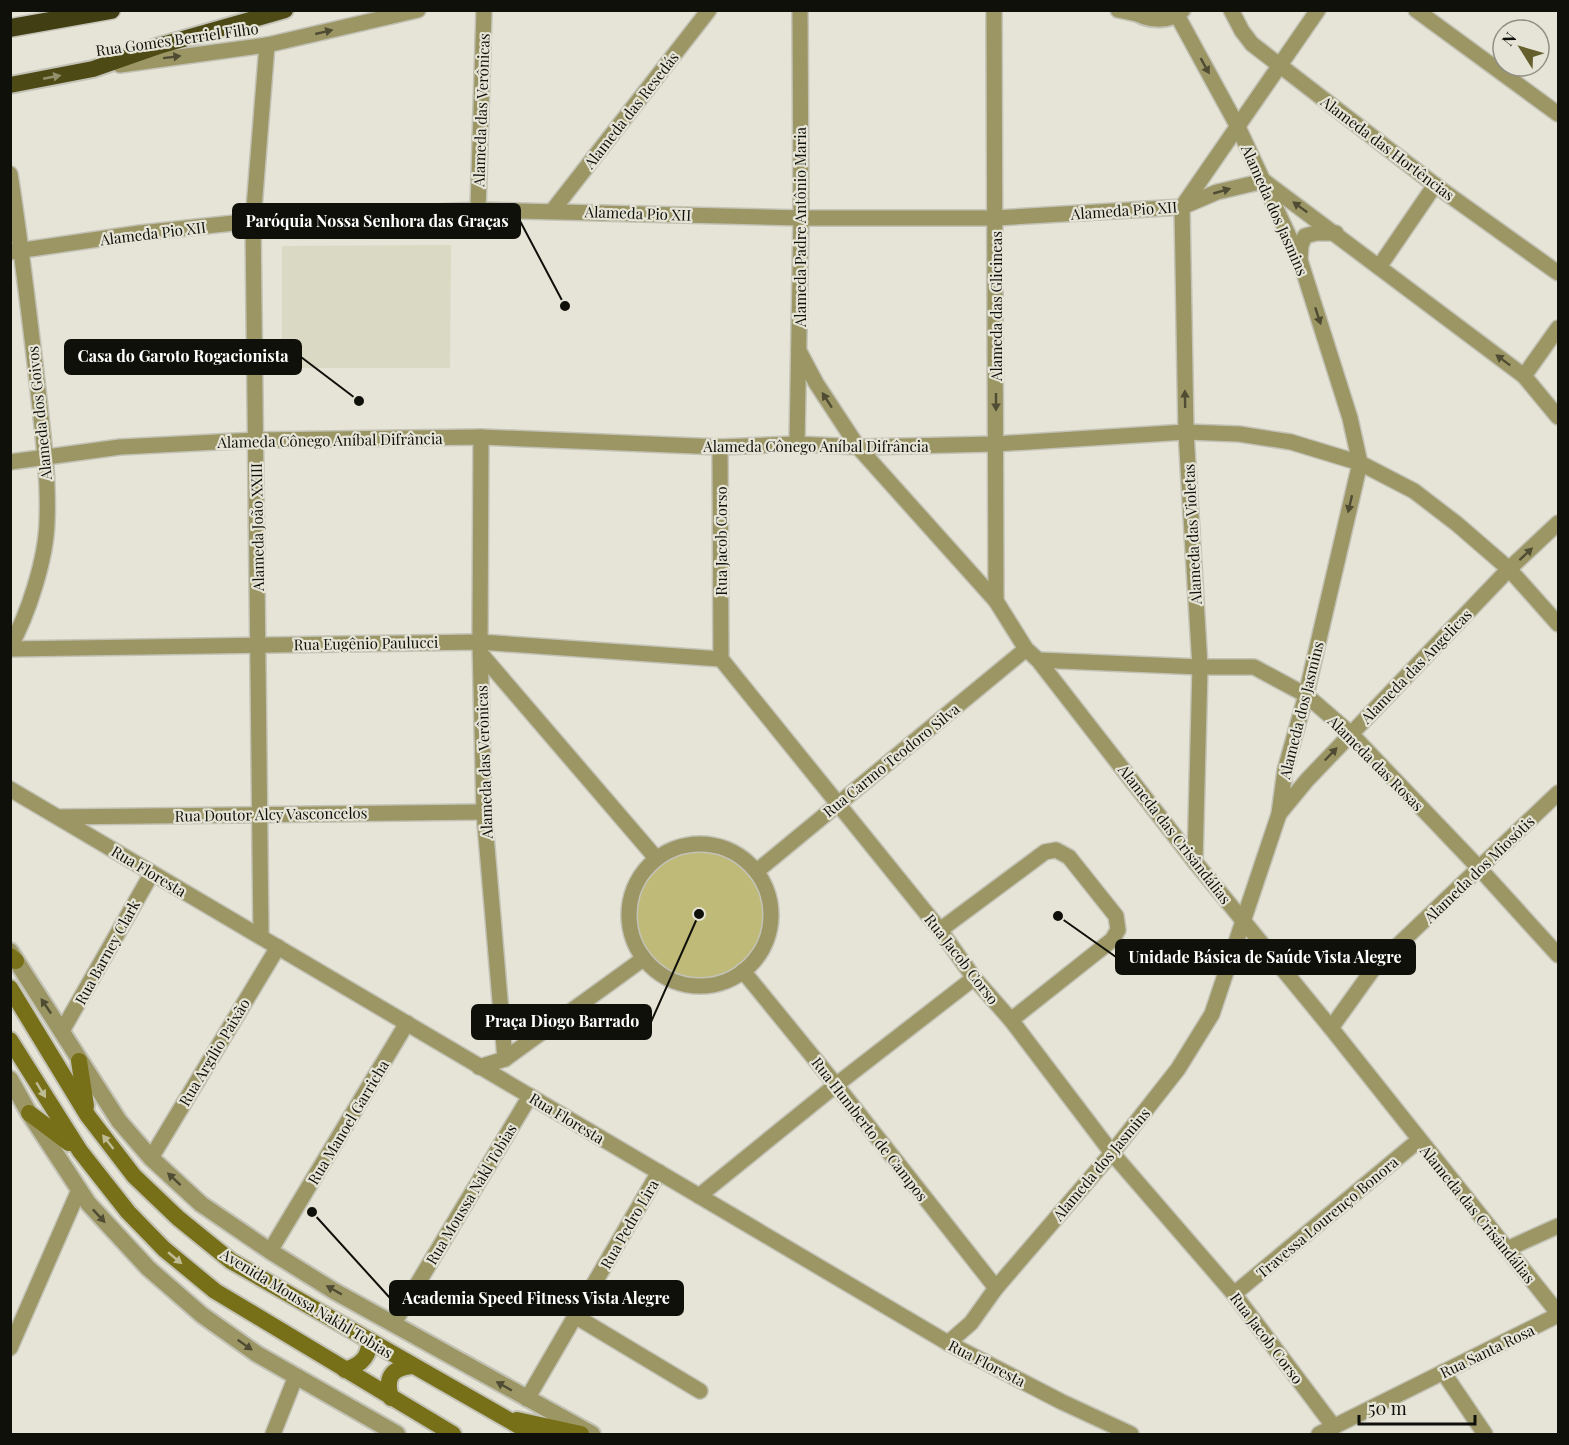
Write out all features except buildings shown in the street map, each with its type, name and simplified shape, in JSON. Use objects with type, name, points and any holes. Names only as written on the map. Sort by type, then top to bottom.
[{"type":"highway","points":[[10,28],[111,10]]},
{"type":"highway","points":[[93,69],[162,45],[285,10]]},
{"type":"highway","name":"Rua Gomes Berriel Filho","points":[[10,85],[93,69]]},
{"type":"main road","name":"Avenida Moussa Nakhl Tobias","points":[[10,988],[88,1116],[134,1176],[178,1218],[231,1261],[533,1434]]},
{"type":"main road","points":[[10,1040],[80,1150],[128,1212],[164,1249],[215,1291],[453,1434]]},
{"type":"main road","points":[[79,1061],[88,1116]]},
{"type":"main road","points":[[29,1113],[80,1150]]},
{"type":"main road","points":[[345,1370],[359,1365],[367,1358],[369,1340]]},
{"type":"main road","points":[[391,1398],[387,1387],[393,1372],[401,1367],[412,1366]]},
{"type":"main road","points":[[504,1417],[581,1434]]},
{"type":"street","name":"Rua Gomes Berriel Filho","points":[[93,69],[267,45],[418,10]]},
{"type":"street","name":"Alameda das Verônicas","points":[[478,210],[484,10]]},
{"type":"street","name":"Alameda das Resedás","points":[[553,210],[709,10]]},
{"type":"street","name":"Alameda Padre Antônio Maria","points":[[797,444],[801,218],[800,10]]},
{"type":"street","name":"Alameda das Glicineas","points":[[994,10],[996,601]]},
{"type":"street","points":[[1118,10],[1135,12]]},
{"type":"street","name":"Alameda das Hortências","points":[[1231,10],[1252,44],[1435,185],[1558,273]]},
{"type":"street","points":[[1182,207],[1318,10]]},
{"type":"street","points":[[1416,10],[1558,114]]},
{"type":"street","name":"Alameda dos Jasmins","points":[[948,1343],[970,1323],[996,1288],[1112,1153],[1178,1069],[1212,1014],[1279,814],[1285,770],[1306,695],[1360,463],[1350,418],[1300,260],[1238,127],[1180,13],[1157,19],[1135,12]]},
{"type":"street","name":"Alameda João XXIII","points":[[261,937],[254,221],[267,45]]},
{"type":"street","name":"Alameda dos Goivos","points":[[10,174],[16,252],[45,457],[48,523],[39,573],[21,627],[10,648]]},
{"type":"street","name":"Alameda Pio XII","points":[[16,252],[140,233],[254,221],[478,210],[553,210],[801,218],[996,218],[1182,207],[1217,192],[1264,181]]},
{"type":"street","points":[[1264,181],[1524,376],[1558,417]]},
{"type":"street","points":[[1379,267],[1435,185]]},
{"type":"street","name":"Alameda das Violetas","points":[[1182,207],[1186,432],[1200,667],[1195,862]]},
{"type":"street","points":[[1300,260],[1301,245],[1305,236],[1316,233],[1336,233]]},
{"type":"street","points":[[1524,376],[1558,328]]},
{"type":"street","name":"Alameda das Crisândálias","points":[[799,351],[816,383],[858,447],[996,601],[1026,649],[1038,660],[1195,862],[1331,1028],[1558,1314]]},
{"type":"street","name":"Alameda Cônego Aníbal Difrância","points":[[10,462],[120,447],[256,440],[481,437],[720,447],[797,444],[858,447],[995,444],[1186,432],[1239,435],[1291,442],[1360,463],[1414,490],[1509,569],[1558,624]]},
{"type":"street","name":"Alameda das Verônicas","points":[[481,437],[484,812],[506,1059]]},
{"type":"street","name":"Rua Jacob Corso","points":[[720,447],[721,659],[940,930],[974,978],[1011,1020],[1112,1153],[1234,1294],[1334,1427]]},
{"type":"street","name":"Alameda das Angelicas","points":[[1279,814],[1306,780],[1509,569],[1558,523]]},
{"type":"street","name":"Rua Eugênio Paulucci","points":[[10,648],[258,645],[481,648],[721,659]]},
{"type":"street","points":[[481,648],[656,858]]},
{"type":"street","name":"Rua Carmo Teodoro Silva","points":[[757,871],[1026,649]]},
{"type":"street","name":"Alameda das Rosas","points":[[1038,660],[1254,667],[1306,695],[1351,734],[1479,868],[1558,955]]},
{"type":"street","points":[[1285,770],[1306,780]]},
{"type":"street","name":"Rua Floresta","points":[[10,789],[948,1343],[1062,1402],[1131,1434]]},
{"type":"street","name":"Alameda dos Miosótis","points":[[1331,1028],[1374,968],[1558,793]]},
{"type":"street","name":"Rua Doutor Alcy Vasconcelos","points":[[58,817],[484,812]]},
{"type":"street","points":[[698,843],[720,846],[740,856],[757,871],[767,891],[771,912],[770,924],[759,955],[743,971],[724,982],[702,986],[680,984],[660,974],[643,959],[633,939],[628,917],[631,895],[641,875],[656,858],[676,848],[698,843]]},
{"type":"street","points":[[940,930],[1044,852],[1056,850],[1068,857],[1116,916],[1118,930],[1112,940],[1011,1020]]},
{"type":"street","name":"Rua Barney Clark","points":[[62,1031],[152,873]]},
{"type":"street","name":"Rua Argílio Paixão","points":[[151,1158],[278,947]]},
{"type":"street","points":[[12,956],[119,1121],[151,1158],[201,1204],[270,1251],[334,1290],[592,1434]]},
{"type":"street","points":[[479,1067],[506,1059],[643,959]]},
{"type":"street","name":"Rua Humberto de Campos","points":[[743,971],[996,1288]]},
{"type":"street","points":[[699,1196],[836,1085],[974,978]]},
{"type":"street","name":"Rua Manoel Garricha","points":[[270,1251],[407,1023]]},
{"type":"street","points":[[10,1079],[29,1113],[88,1203],[148,1268],[202,1315],[257,1354],[397,1434]]},
{"type":"street","name":"Rua Moussa Nakl Tobias","points":[[394,1323],[530,1096]]},
{"type":"street","name":"Travessa Lourenço Bonora","points":[[1234,1294],[1419,1140]]},
{"type":"street","name":"Rua Pedro Lira","points":[[526,1399],[659,1172]]},
{"type":"street","points":[[10,1348],[79,1190]]},
{"type":"street","points":[[1507,1249],[1558,1226]]},
{"type":"street","name":"Rua Santa Rosa","points":[[1319,1434],[1558,1314]]},
{"type":"street","points":[[575,1316],[700,1391]]},
{"type":"street","points":[[1443,1372],[1485,1434]]},
{"type":"street","points":[[273,1434],[296,1376]]},
{"type":"shaded area","points":[[451,245],[450,368],[282,368],[282,246]]},
{"type":"shaded area","points":[[700,847],[726,852],[748,867],[763,889],[768,915],[763,941],[748,963],[726,978],[700,983],[674,978],[652,963],[637,941],[632,915],[637,889],[652,867],[674,852]]},
{"type":"place","name":"Paróquia Nossa Senhora das Graças","points":[[565,306]]},
{"type":"place","name":"Casa do Garoto Rogacionista","points":[[359,401]]},
{"type":"place","name":"Praça Diogo Barrado","points":[[699,914]]},
{"type":"place","name":"Unidade Básica de Saúde Vista Alegre","points":[[1058,916]]},
{"type":"place","name":"Academia Speed Fitness Vista Alegre","points":[[312,1212]]}]
